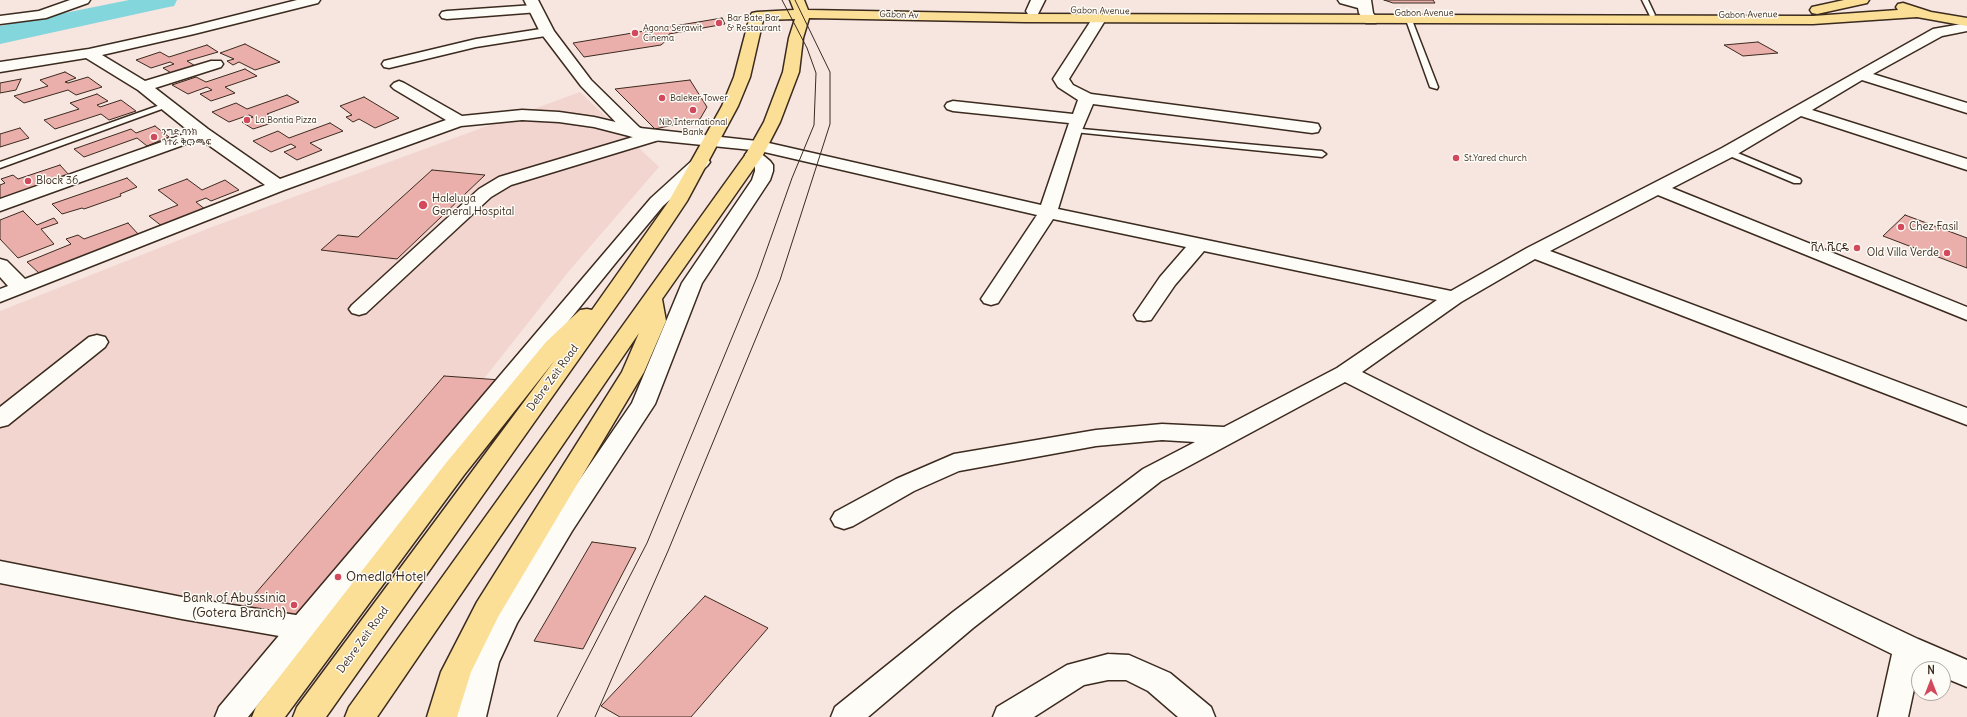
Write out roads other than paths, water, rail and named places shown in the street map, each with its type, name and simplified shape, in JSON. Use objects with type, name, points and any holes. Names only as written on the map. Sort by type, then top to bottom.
[{"type":"main road","name":"Gabon Avenue","points":[[984,10],[1367,9],[1652,15],[1778,15],[1818,10],[1862,0]]},
{"type":"main road","points":[[1893,0],[1934,24],[1967,22]]},
{"type":"main road","points":[[360,717],[757,151],[772,122],[791,72],[800,7]]},
{"type":"main road","name":"Gabon Av","points":[[755,8],[800,7],[930,11],[984,10]]},
{"type":"main road","name":"Gabon Av","points":[[800,7],[830,12],[1037,10]]},
{"type":"main road","name":"Debre Zeit Road","points":[[308,717],[622,284],[674,208],[730,106],[742,77],[755,8]]},
{"type":"main road","name":"Gabon Avenue","points":[[1037,10],[1099,19],[1367,9],[1409,20],[1813,20],[1915,12]]},
{"type":"main road","points":[[267,717],[455,469],[554,348],[588,313],[622,284]]},
{"type":"main road","points":[[442,717],[456,672],[487,610],[633,372],[655,320],[652,299]]},
{"type":"street","points":[[0,20],[41,15],[83,0]]},
{"type":"street","points":[[0,67],[89,53],[189,32],[313,0]]},
{"type":"street","points":[[1345,0],[1367,9]]},
{"type":"street","points":[[447,16],[533,4],[547,32],[586,83],[635,132]]},
{"type":"street","points":[[1099,19],[1061,79],[1063,84],[1068,88],[1087,98],[1312,128]]},
{"type":"street","points":[[846,717],[963,620],[1152,474],[1345,373],[1454,298],[1534,252],[1728,152],[1800,111],[1860,75],[1934,24],[1967,27]]},
{"type":"street","points":[[389,64],[476,43],[547,32]]},
{"type":"street","points":[[89,53],[143,87],[202,133],[278,186]]},
{"type":"street","points":[[143,87],[216,64]]},
{"type":"street","points":[[1860,75],[1967,108]]},
{"type":"street","points":[[399,86],[459,122]]},
{"type":"street","points":[[991,299],[1048,212],[1076,125],[1087,98]]},
{"type":"street","points":[[953,106],[1076,125]]},
{"type":"street","points":[[1800,111],[1967,165]]},
{"type":"street","points":[[0,296],[278,186],[459,122],[493,117],[522,115],[559,117],[594,122],[653,135],[706,152],[757,151],[1454,298]]},
{"type":"street","points":[[0,205],[202,133]]},
{"type":"street","points":[[359,309],[485,193],[505,182],[653,135]]},
{"type":"street","points":[[471,717],[484,662],[506,617],[563,524],[643,404],[692,283],[762,180],[764,165],[757,151]]},
{"type":"street","points":[[230,717],[302,628],[657,202],[706,152]]},
{"type":"street","points":[[1658,189],[1967,314]]},
{"type":"street","points":[[1144,315],[1168,281],[1199,244]]},
{"type":"street","points":[[1534,252],[1967,417]]},
{"type":"street","points":[[0,265],[22,288]]},
{"type":"street","points":[[0,419],[97,342]]},
{"type":"street","points":[[1345,373],[1478,440],[1908,648],[1967,674]]},
{"type":"street","points":[[844,519],[905,485],[954,463],[1096,438],[1162,432],[1224,435]]},
{"type":"street","points":[[0,572],[182,608],[302,628]]},
{"type":"street","points":[[1893,717],[1908,648]]},
{"type":"street","points":[[1008,717],[1077,674],[1108,667],[1129,668],[1159,682],[1200,717]]},
{"type":"lane","points":[[1645,0],[1652,15]]},
{"type":"lane","points":[[1409,20],[1434,87]]},
{"type":"lane","points":[[0,165],[166,106]]},
{"type":"lane","points":[[1076,125],[1322,154]]},
{"type":"lane","points":[[1728,152],[1797,181]]},
{"type":"waterway","points":[[0,35],[105,14],[164,0]]},
{"type":"tram line","points":[[557,717],[647,543],[757,277],[792,178],[814,125],[816,73],[807,48],[782,0]]},
{"type":"tram line","points":[[595,717],[668,551],[780,280],[830,124],[830,72],[795,0]]},
{"type":"place","name":"Bar Bate Bar & Restaurant","points":[[719,23]]},
{"type":"place","name":"Agona Serawit Cinema","points":[[635,33]]},
{"type":"place","name":"Baleker Tower","points":[[662,98]]},
{"type":"place","name":"Nib International Bank","points":[[693,110]]},
{"type":"place","name":"La Bontia Pizza","points":[[247,120]]},
{"type":"place","name":"ንግድ ባንክ ጎተራ ቅርንጫፍ","points":[[154,137]]},
{"type":"place","name":"St.Yared church","points":[[1456,158]]},
{"type":"place","name":"Block 36","points":[[28,181]]},
{"type":"place","name":"Haleluya General Hospital","points":[[423,205]]},
{"type":"place","name":"Chez Fasil","points":[[1901,227]]},
{"type":"place","name":"ቪላ ቬርዴ","points":[[1857,248]]},
{"type":"place","name":"Old Villa Verde","points":[[1947,253]]},
{"type":"place","name":"Omedla Hotel","points":[[338,577]]},
{"type":"place","name":"Bank of Abyssinia (Gotera Branch)","points":[[294,605]]}]
